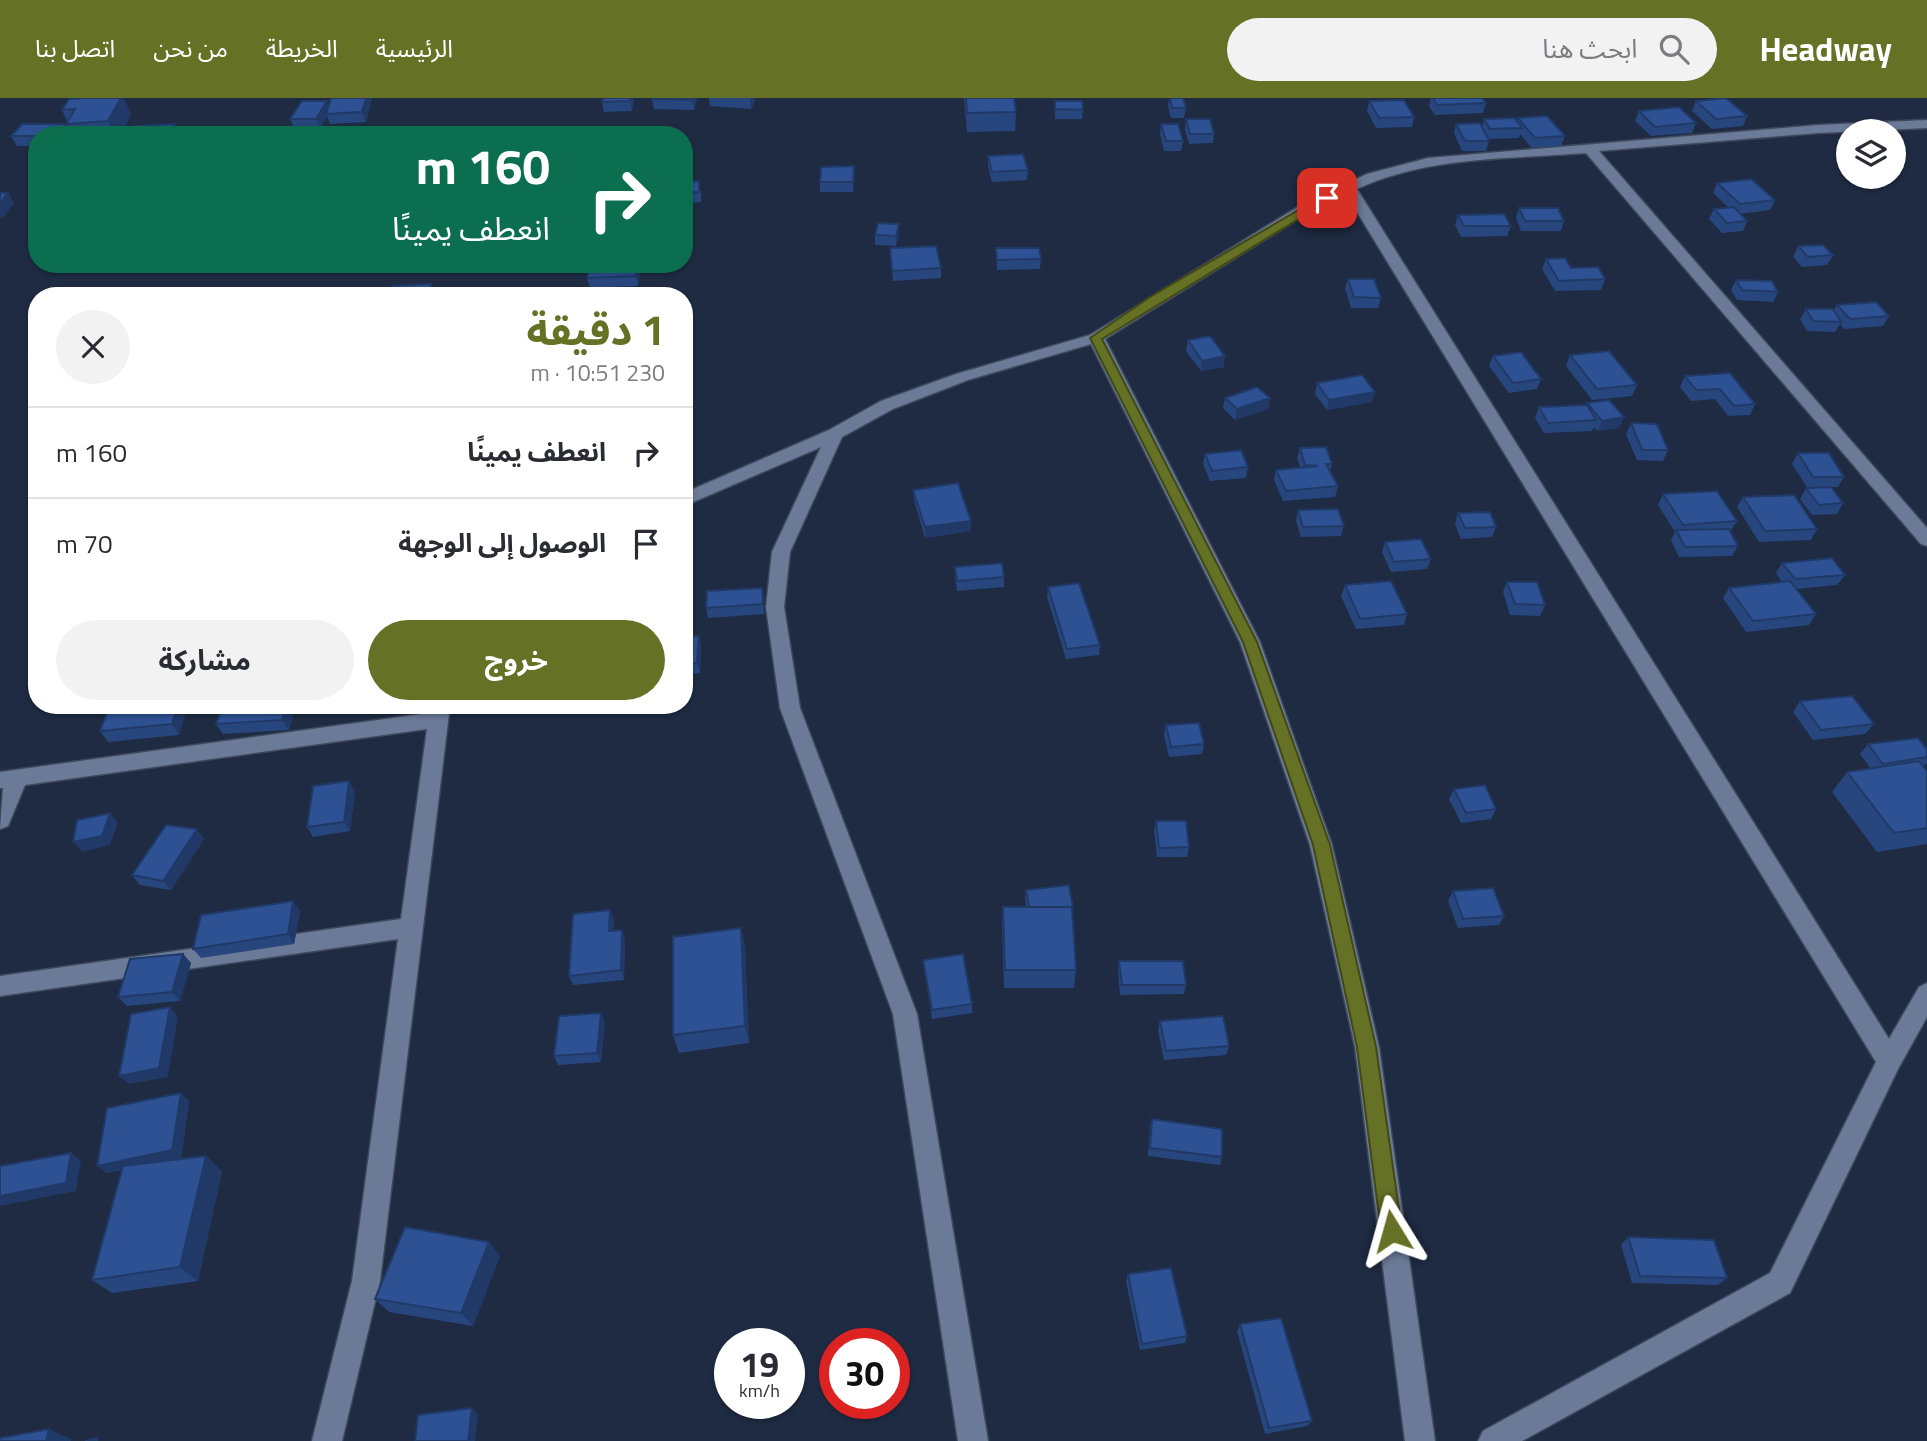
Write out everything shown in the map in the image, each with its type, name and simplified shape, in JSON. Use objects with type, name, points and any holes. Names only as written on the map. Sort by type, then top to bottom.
[{"type":"street","points":[[693,496],[835,434],[887,405],[961,377],[1096,338],[1306,208],[1372,177],[1428,162],[1818,129],[1927,124]]},
{"type":"street","points":[[1590,149],[1927,540]]},
{"type":"street","points":[[1349,188],[1889,1061]]},
{"type":"street","points":[[1096,338],[1250,642],[1321,845],[1367,1047],[1420,1441]]},
{"type":"street","points":[[835,434],[780,552],[775,607],[790,708],[905,1014],[974,1441]]},
{"type":"street","points":[[0,820],[9,778],[425,714]]},
{"type":"street","points":[[327,1441],[366,1281],[438,714]]},
{"type":"street","points":[[0,986],[411,927]]},
{"type":"street","points":[[1493,1441],[1780,1283],[1889,1061],[1927,994]]},
{"type":"building","points":[[121,98],[108,121],[66,124],[75,109],[62,110],[69,99]]},
{"type":"building","points":[[331,98],[366,98],[362,112],[326,114]]},
{"type":"building","points":[[603,98],[630,98],[630,101],[602,102]]},
{"type":"building","points":[[653,98],[693,98],[692,100]]},
{"type":"building","points":[[966,98],[1014,98],[1016,112],[967,113]]},
{"type":"building","points":[[1170,98],[1183,98],[1186,108],[1172,108]]},
{"type":"building","points":[[1433,98],[1482,98],[1486,103],[1437,105]]},
{"type":"building","points":[[1726,98],[1747,116],[1716,119],[1696,101]]},
{"type":"building","points":[[1404,100],[1414,117],[1379,118],[1369,101]]},
{"type":"building","points":[[302,101],[327,101],[316,119],[290,119]]},
{"type":"building","points":[[1055,101],[1082,101],[1083,110],[1055,109]]},
{"type":"building","points":[[1679,107],[1696,123],[1655,127],[1639,111]]},
{"type":"building","points":[[1547,116],[1565,136],[1535,138],[1518,118]]},
{"type":"building","points":[[1515,118],[1522,128],[1490,129],[1484,119]]},
{"type":"building","points":[[1186,119],[1210,119],[1214,134],[1190,134]]},
{"type":"building","points":[[1480,123],[1489,141],[1465,141],[1456,124]]},
{"type":"building","points":[[22,124],[67,124],[28,126],[28,136],[11,136]]},
{"type":"building","points":[[175,124],[174,126],[134,126]]},
{"type":"building","points":[[1161,124],[1178,124],[1183,141],[1166,141]]},
{"type":"building","points":[[1023,154],[1028,170],[992,172],[988,156]]},
{"type":"building","points":[[854,166],[853,182],[820,182],[821,167]]},
{"type":"building","points":[[1751,179],[1775,200],[1740,204],[1717,183]]},
{"type":"building","points":[[693,181],[699,181],[699,192],[693,192]]},
{"type":"building","points":[[0,193],[8,193],[0,203]]},
{"type":"building","points":[[1734,207],[1747,221],[1727,223],[1714,209]]},
{"type":"building","points":[[1519,208],[1558,208],[1564,221],[1525,221]]},
{"type":"building","points":[[1504,214],[1511,226],[1464,226],[1458,215]]},
{"type":"building","points":[[878,223],[899,224],[896,236],[875,235]]},
{"type":"building","points":[[1823,245],[1833,255],[1808,257],[1798,246]]},
{"type":"building","points":[[936,246],[941,268],[892,271],[890,248]]},
{"type":"building","points":[[996,248],[1039,248],[1041,259],[997,260]]},
{"type":"building","points":[[1565,258],[1571,268],[1598,267],[1605,279],[1559,281],[1546,259]]},
{"type":"building","points":[[588,273],[636,273],[636,276],[587,278]]},
{"type":"building","points":[[1348,279],[1374,279],[1381,298],[1354,297]]},
{"type":"building","points":[[1736,280],[1772,281],[1778,292],[1742,290]]},
{"type":"building","points":[[431,284],[430,287],[392,286]]},
{"type":"building","points":[[1876,302],[1889,316],[1850,319],[1837,305]]},
{"type":"building","points":[[1806,309],[1833,309],[1841,322],[1813,321]]},
{"type":"building","points":[[1210,336],[1225,356],[1202,361],[1188,340]]},
{"type":"building","points":[[1609,351],[1637,385],[1597,389],[1570,355]]},
{"type":"building","points":[[1521,352],[1541,379],[1513,383],[1493,356]]},
{"type":"building","points":[[1730,373],[1755,404],[1734,406],[1720,389],[1696,390],[1685,376]]},
{"type":"building","points":[[1362,375],[1375,392],[1329,400],[1317,383]]},
{"type":"building","points":[[1257,387],[1270,398],[1237,409],[1225,398]]},
{"type":"building","points":[[1609,400],[1624,417],[1602,421],[1587,403]]},
{"type":"building","points":[[1587,405],[1596,420],[1548,423],[1539,407]]},
{"type":"building","points":[[1631,423],[1657,424],[1668,450],[1642,450]]},
{"type":"building","points":[[1326,447],[1332,464],[1326,464],[1338,486],[1286,491],[1276,470],[1318,466],[1305,465],[1300,448]]},
{"type":"building","points":[[1241,450],[1248,467],[1212,471],[1205,454]]},
{"type":"building","points":[[1798,453],[1829,453],[1844,477],[1813,477]]},
{"type":"building","points":[[958,483],[971,521],[925,527],[913,490]]},
{"type":"building","points":[[1831,487],[1843,503],[1819,505],[1806,488]]},
{"type":"building","points":[[1717,491],[1737,521],[1683,525],[1663,494]]},
{"type":"building","points":[[1794,495],[1817,529],[1765,531],[1743,497]]},
{"type":"building","points":[[1338,509],[1344,526],[1303,527],[1298,510]]},
{"type":"building","points":[[1490,512],[1496,527],[1465,528],[1458,513]]},
{"type":"building","points":[[1729,529],[1738,546],[1685,547],[1676,530]]},
{"type":"building","points":[[1421,539],[1431,559],[1394,562],[1385,542]]},
{"type":"building","points":[[1832,558],[1845,575],[1795,579],[1782,563]]},
{"type":"building","points":[[1002,563],[1004,577],[957,581],[955,567]]},
{"type":"building","points":[[1391,581],[1407,614],[1360,619],[1345,585]]},
{"type":"building","points":[[1790,581],[1816,614],[1753,621],[1729,588]]},
{"type":"building","points":[[1507,582],[1537,582],[1545,605],[1515,604]]},
{"type":"building","points":[[1079,583],[1100,645],[1067,649],[1048,587]]},
{"type":"building","points":[[762,588],[763,604],[706,608],[707,591]]},
{"type":"building","points":[[693,636],[699,636],[697,663],[693,663]]},
{"type":"building","points":[[1852,696],[1874,724],[1821,730],[1800,701]]},
{"type":"building","points":[[107,714],[175,714],[172,724],[100,731]]},
{"type":"building","points":[[220,714],[284,714],[282,720],[216,724]]},
{"type":"building","points":[[1199,723],[1204,744],[1171,747],[1166,725]]},
{"type":"building","points":[[1918,738],[1927,749],[1927,757],[1883,764],[1868,744]]},
{"type":"building","points":[[1919,761],[1927,771],[1927,828],[1894,833],[1847,772]]},
{"type":"building","points":[[349,781],[344,822],[307,827],[313,786]]},
{"type":"building","points":[[1485,785],[1496,809],[1466,813],[1454,789]]},
{"type":"building","points":[[110,813],[102,836],[73,842],[77,820]]},
{"type":"building","points":[[1156,821],[1186,821],[1189,847],[1159,848]]},
{"type":"building","points":[[166,825],[197,829],[163,881],[132,875]]},
{"type":"building","points":[[1069,885],[1073,907],[1029,907],[1026,890]]},
{"type":"building","points":[[1493,888],[1504,916],[1463,919],[1453,891]]},
{"type":"building","points":[[293,901],[288,934],[193,949],[201,915]]},
{"type":"building","points":[[1003,907],[1072,907],[1076,970],[1005,970]]},
{"type":"building","points":[[610,910],[609,931],[622,930],[621,970],[569,976],[573,914]]},
{"type":"building","points":[[741,928],[745,1026],[673,1035],[673,937]]},
{"type":"building","points":[[183,954],[172,992],[118,997],[130,959]]},
{"type":"building","points":[[963,954],[972,1004],[932,1010],[923,960]]},
{"type":"building","points":[[1119,961],[1183,961],[1186,985],[1122,985]]},
{"type":"building","points":[[170,1007],[159,1068],[119,1076],[131,1014]]},
{"type":"building","points":[[601,1013],[597,1053],[554,1056],[559,1016]]},
{"type":"building","points":[[1223,1016],[1229,1046],[1166,1051],[1160,1021]]},
{"type":"building","points":[[181,1093],[172,1150],[97,1166],[107,1108]]},
{"type":"building","points":[[1152,1119],[1222,1129],[1222,1157],[1150,1148]]},
{"type":"building","points":[[71,1153],[66,1183],[0,1196],[0,1166]]},
{"type":"building","points":[[206,1156],[180,1267],[92,1280],[123,1166]]},
{"type":"building","points":[[405,1227],[489,1242],[461,1313],[375,1299]]},
{"type":"building","points":[[1628,1237],[1714,1240],[1727,1278],[1640,1276]]},
{"type":"building","points":[[1171,1268],[1187,1336],[1142,1344],[1128,1274]]},
{"type":"building","points":[[1281,1318],[1312,1421],[1269,1428],[1240,1324]]},
{"type":"building","points":[[472,1408],[468,1441],[415,1441],[418,1415]]},
{"type":"building","points":[[49,1429],[46,1441],[0,1441],[0,1438]]},
{"type":"route","points":[[1327,198],[1154,300],[1096,338],[1250,642],[1321,845],[1367,1047],[1392,1231]]}]
